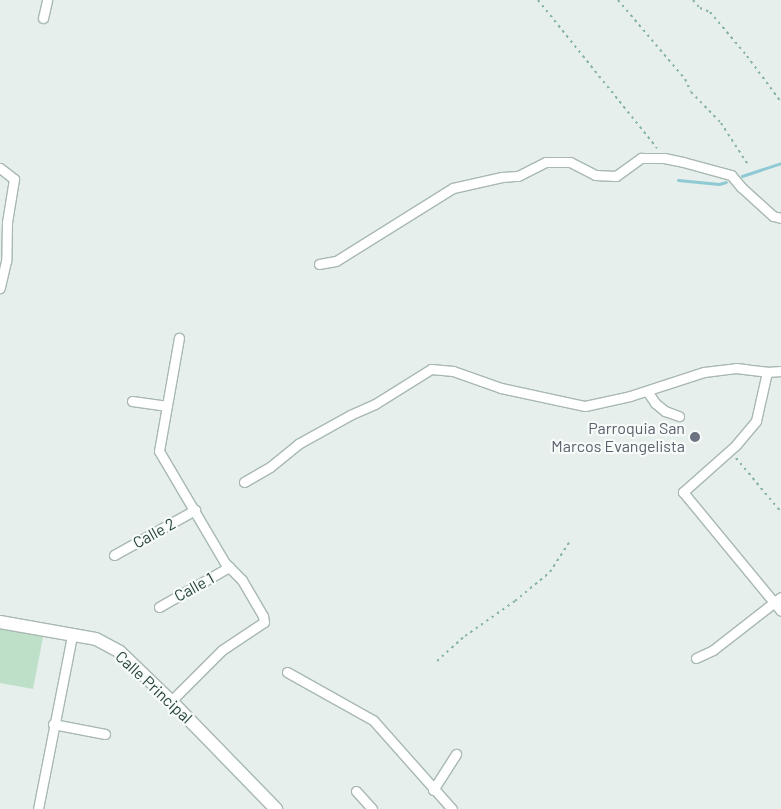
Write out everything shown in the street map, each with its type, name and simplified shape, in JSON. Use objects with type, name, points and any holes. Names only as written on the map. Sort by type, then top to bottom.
[{"type":"street","points":[[43,18],[47,0]]},
{"type":"street","points":[[319,264],[336,261],[453,188],[502,177],[518,176],[546,162],[570,162],[595,175],[616,176],[641,158],[664,158],[731,175],[740,187],[773,216],[781,218]]},
{"type":"street","points":[[0,168],[14,179],[0,288]]},
{"type":"street","points":[[171,701],[222,650],[264,622],[242,580],[229,568],[159,451],[178,338]]},
{"type":"street","points":[[244,482],[270,467],[298,444],[350,415],[375,404],[431,369],[453,371],[501,388],[585,406],[647,391],[704,372],[736,368],[767,372],[781,371]]},
{"type":"street","points":[[767,372],[756,421],[730,450],[684,492],[730,551],[778,599],[781,611]]},
{"type":"street","points":[[647,391],[655,403],[665,411],[679,416]]},
{"type":"street","points":[[132,401],[166,406]]},
{"type":"street","name":"Calle 2","points":[[114,555],[195,510]]},
{"type":"street","name":"Calle 1","points":[[159,607],[229,568]]},
{"type":"street","points":[[696,658],[713,650],[778,599]]},
{"type":"street","name":"Calle Principal","points":[[0,622],[96,639],[120,652],[171,701],[276,809]]},
{"type":"street","points":[[38,809],[53,724],[72,635]]},
{"type":"street","points":[[286,672],[373,720],[390,737],[433,790],[452,809]]},
{"type":"street","points":[[53,724],[105,734]]},
{"type":"street","points":[[433,790],[456,754]]},
{"type":"street","points":[[356,791],[372,809]]},
{"type":"path","points":[[538,0],[664,158]]},
{"type":"path","points":[[618,0],[685,79],[691,92],[721,123],[747,163]]},
{"type":"path","points":[[693,0],[700,8],[710,12],[747,56],[781,102]]},
{"type":"path","points":[[730,450],[781,512]]},
{"type":"path","points":[[437,660],[465,636],[515,601],[550,572],[569,543]]},
{"type":"green space","points":[[0,628],[43,637],[33,689],[0,683]]},
{"type":"waterway","points":[[742,176],[781,163]]},
{"type":"waterway","points":[[678,180],[719,184],[726,182]]},
{"type":"place","name":"Parroquia San Marcos Evangelista","points":[[695,437]]}]
